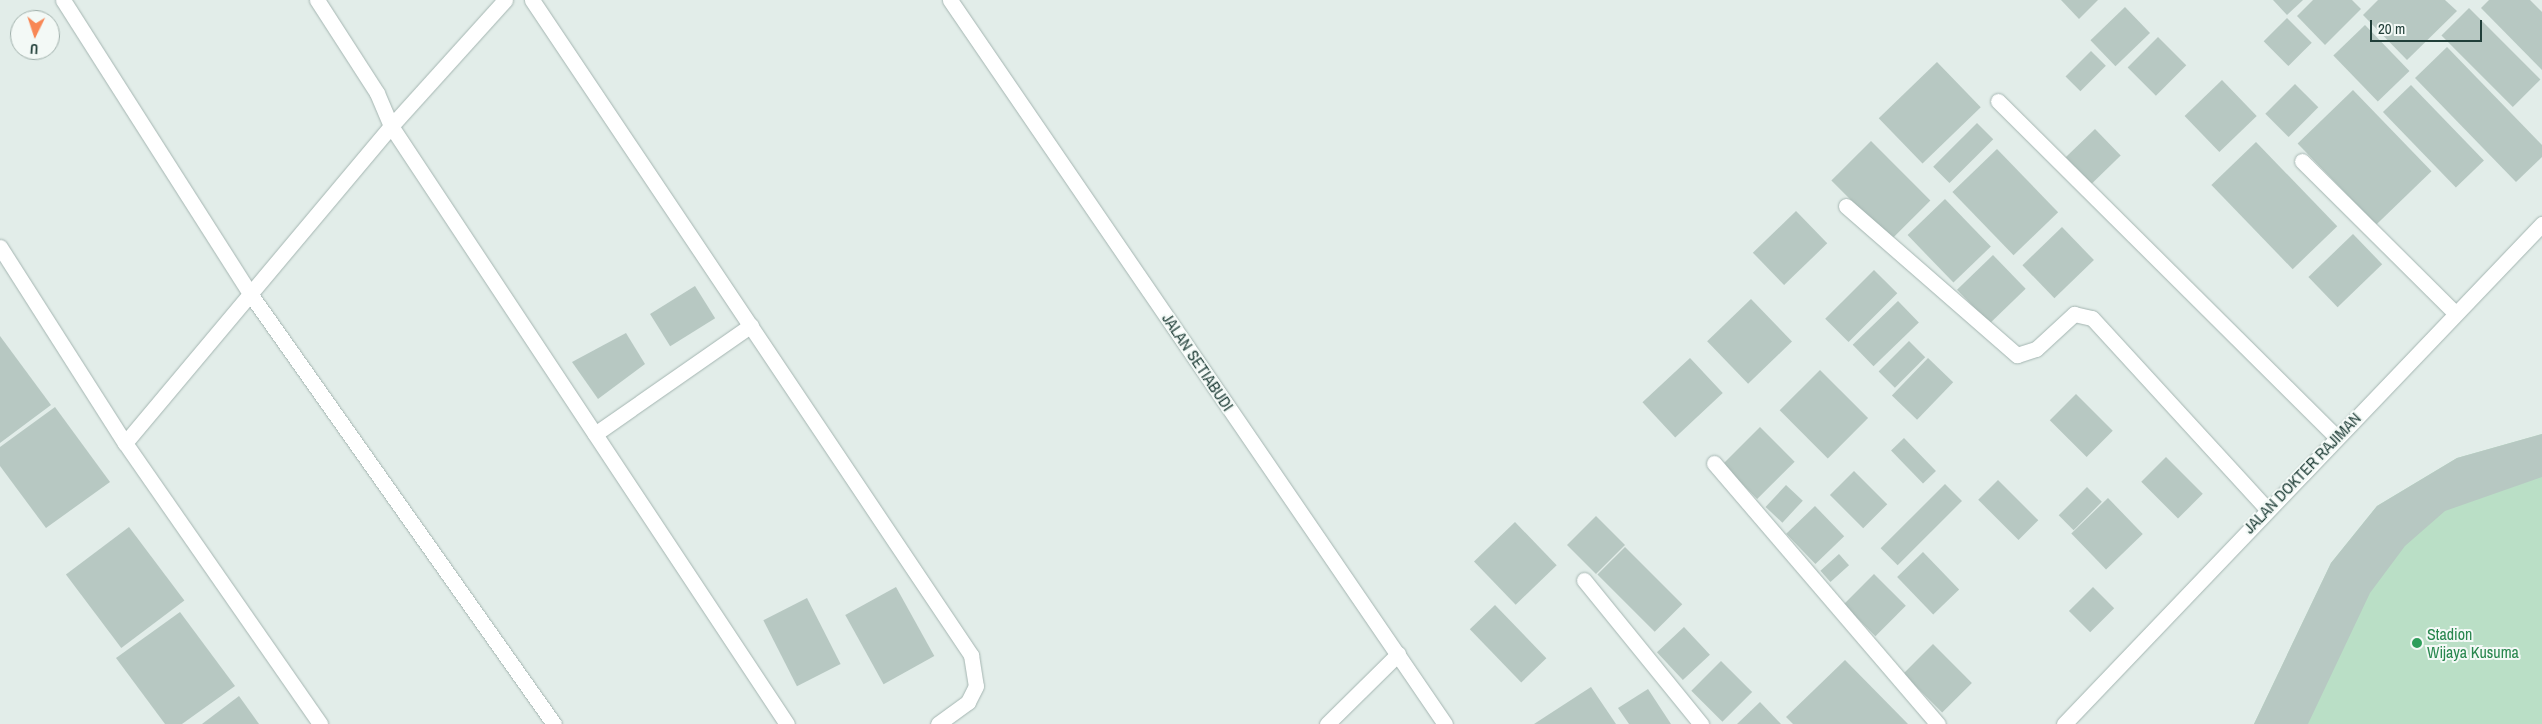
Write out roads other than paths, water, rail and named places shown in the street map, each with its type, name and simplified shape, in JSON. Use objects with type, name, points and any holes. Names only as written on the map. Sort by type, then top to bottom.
[{"type":"street","points":[[63,0],[251,295],[554,724]]},
{"type":"street","points":[[317,0],[377,93],[391,126],[786,724]]},
{"type":"street","points":[[124,443],[251,295],[391,126],[505,0]]},
{"type":"street","points":[[532,0],[971,654],[976,686],[968,702],[938,724]]},
{"type":"street","name":"JALAN SETIABUDI","points":[[950,0],[1445,724]]},
{"type":"street","points":[[1998,101],[2336,437]]},
{"type":"street","points":[[2302,161],[2455,313]]},
{"type":"street","points":[[1846,206],[2017,355],[2036,350],[2074,314],[2092,318],[2267,509]]},
{"type":"street","name":"JALAN DOKTER RAJIMAN","points":[[2064,724],[2267,509],[2542,224]]},
{"type":"street","points":[[0,247],[124,443],[320,724]]},
{"type":"street","points":[[595,434],[751,325]]},
{"type":"street","points":[[1714,463],[1938,724]]},
{"type":"street","points":[[1584,580],[1700,724]]},
{"type":"street","points":[[1327,724],[1398,654]]},
{"type":"place","name":"Stadion Wijaya Kusuma","points":[[2417,643]]}]
